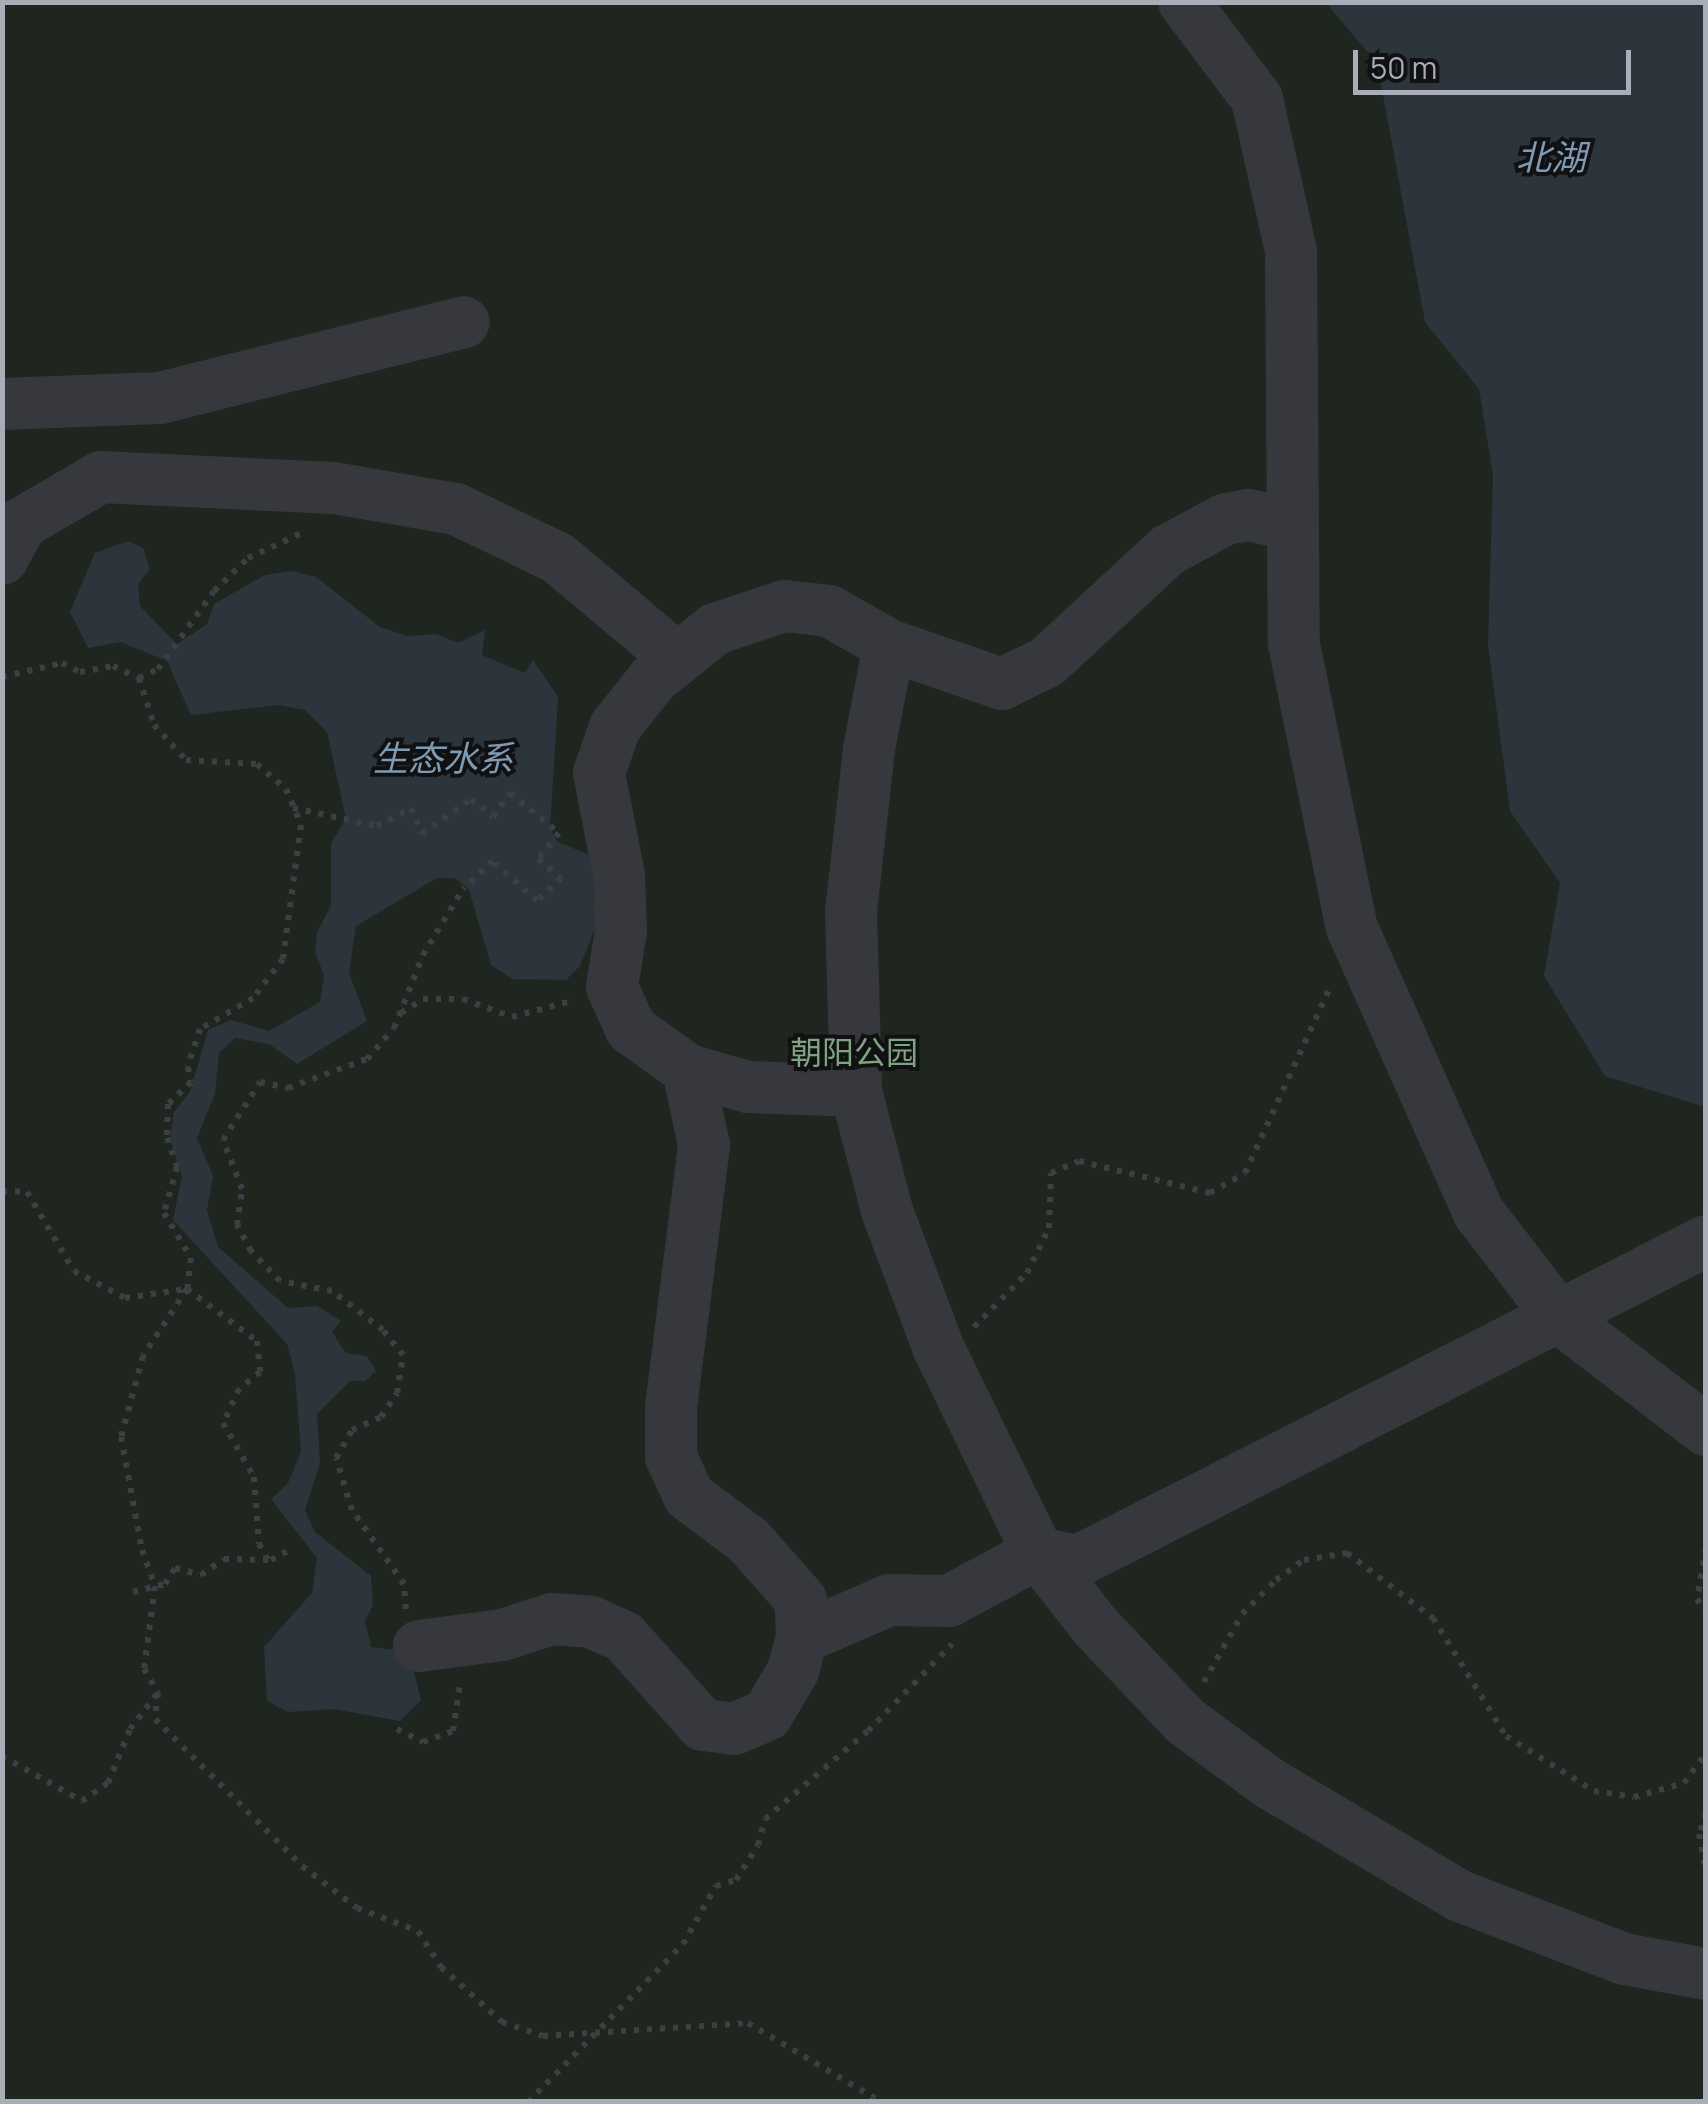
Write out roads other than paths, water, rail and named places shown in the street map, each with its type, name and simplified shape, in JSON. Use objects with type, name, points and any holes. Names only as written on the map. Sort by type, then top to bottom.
[{"type":"lane","points":[[1184,2],[1256,99],[1291,251],[1290,524],[1294,644],[1352,928],[1480,1213],[1560,1318],[1706,1430]]},
{"type":"lane","points":[[2,404],[160,398],[464,322]]},
{"type":"lane","points":[[2,559],[22,524],[100,477],[334,488],[456,509],[558,558],[678,660]]},
{"type":"lane","points":[[856,1091],[748,1087],[688,1070],[631,1028],[612,987],[621,931],[619,875],[599,773],[615,727],[678,660],[715,629],[784,606],[829,611],[889,645],[1002,684],[1047,662],[1168,550],[1226,519],[1248,515],[1290,524]]},
{"type":"lane","points":[[889,645],[869,749],[851,910],[856,1091],[887,1211],[939,1349],[1038,1553],[1095,1626],[1185,1721],[1269,1783],[1460,1896],[1624,1959],[1706,1974]]},
{"type":"lane","points":[[432,1643],[502,1635],[552,1619],[591,1622],[624,1637],[703,1725],[734,1730],[767,1714],[793,1671],[802,1638],[801,1600],[749,1541],[689,1496],[672,1457],[671,1407],[704,1145],[688,1070]]},
{"type":"lane","points":[[802,1638],[889,1600],[949,1601],[1038,1553],[1078,1561],[1706,1241]]},
{"type":"water","name":"北湖","points":[[1326,3],[1705,3],[1705,1107],[1605,1076],[1544,976],[1560,883],[1510,811],[1488,645],[1493,475],[1479,389],[1425,322],[1377,63]]},
{"type":"water","name":"生态水系","points":[[128,541],[143,548],[150,569],[138,584],[140,606],[177,644],[207,624],[214,604],[265,575],[292,571],[316,577],[380,627],[407,636],[436,634],[458,643],[485,630],[482,655],[525,673],[533,660],[558,697],[550,829],[558,842],[592,856],[595,929],[580,966],[566,980],[512,979],[491,965],[469,890],[455,878],[437,878],[356,926],[349,973],[367,1021],[297,1064],[269,1044],[235,1038],[219,1053],[215,1094],[197,1138],[213,1176],[207,1210],[218,1247],[288,1308],[317,1306],[341,1321],[332,1332],[346,1353],[367,1356],[376,1371],[365,1381],[350,1381],[317,1414],[320,1463],[305,1510],[315,1532],[371,1576],[373,1605],[365,1621],[371,1647],[395,1650],[413,1669],[421,1700],[400,1721],[335,1709],[288,1712],[267,1701],[264,1647],[312,1593],[317,1558],[271,1499],[288,1483],[301,1452],[295,1374],[287,1344],[173,1220],[182,1176],[170,1139],[174,1112],[190,1092],[208,1030],[231,1020],[269,1031],[320,1002],[324,975],[315,952],[317,932],[331,906],[331,843],[346,819],[327,732],[305,710],[278,705],[191,715],[167,661],[121,642],[88,648],[70,612],[95,553]]},
{"type":"park label","name":"朝阳公园","points":[[854,1052]]}]
